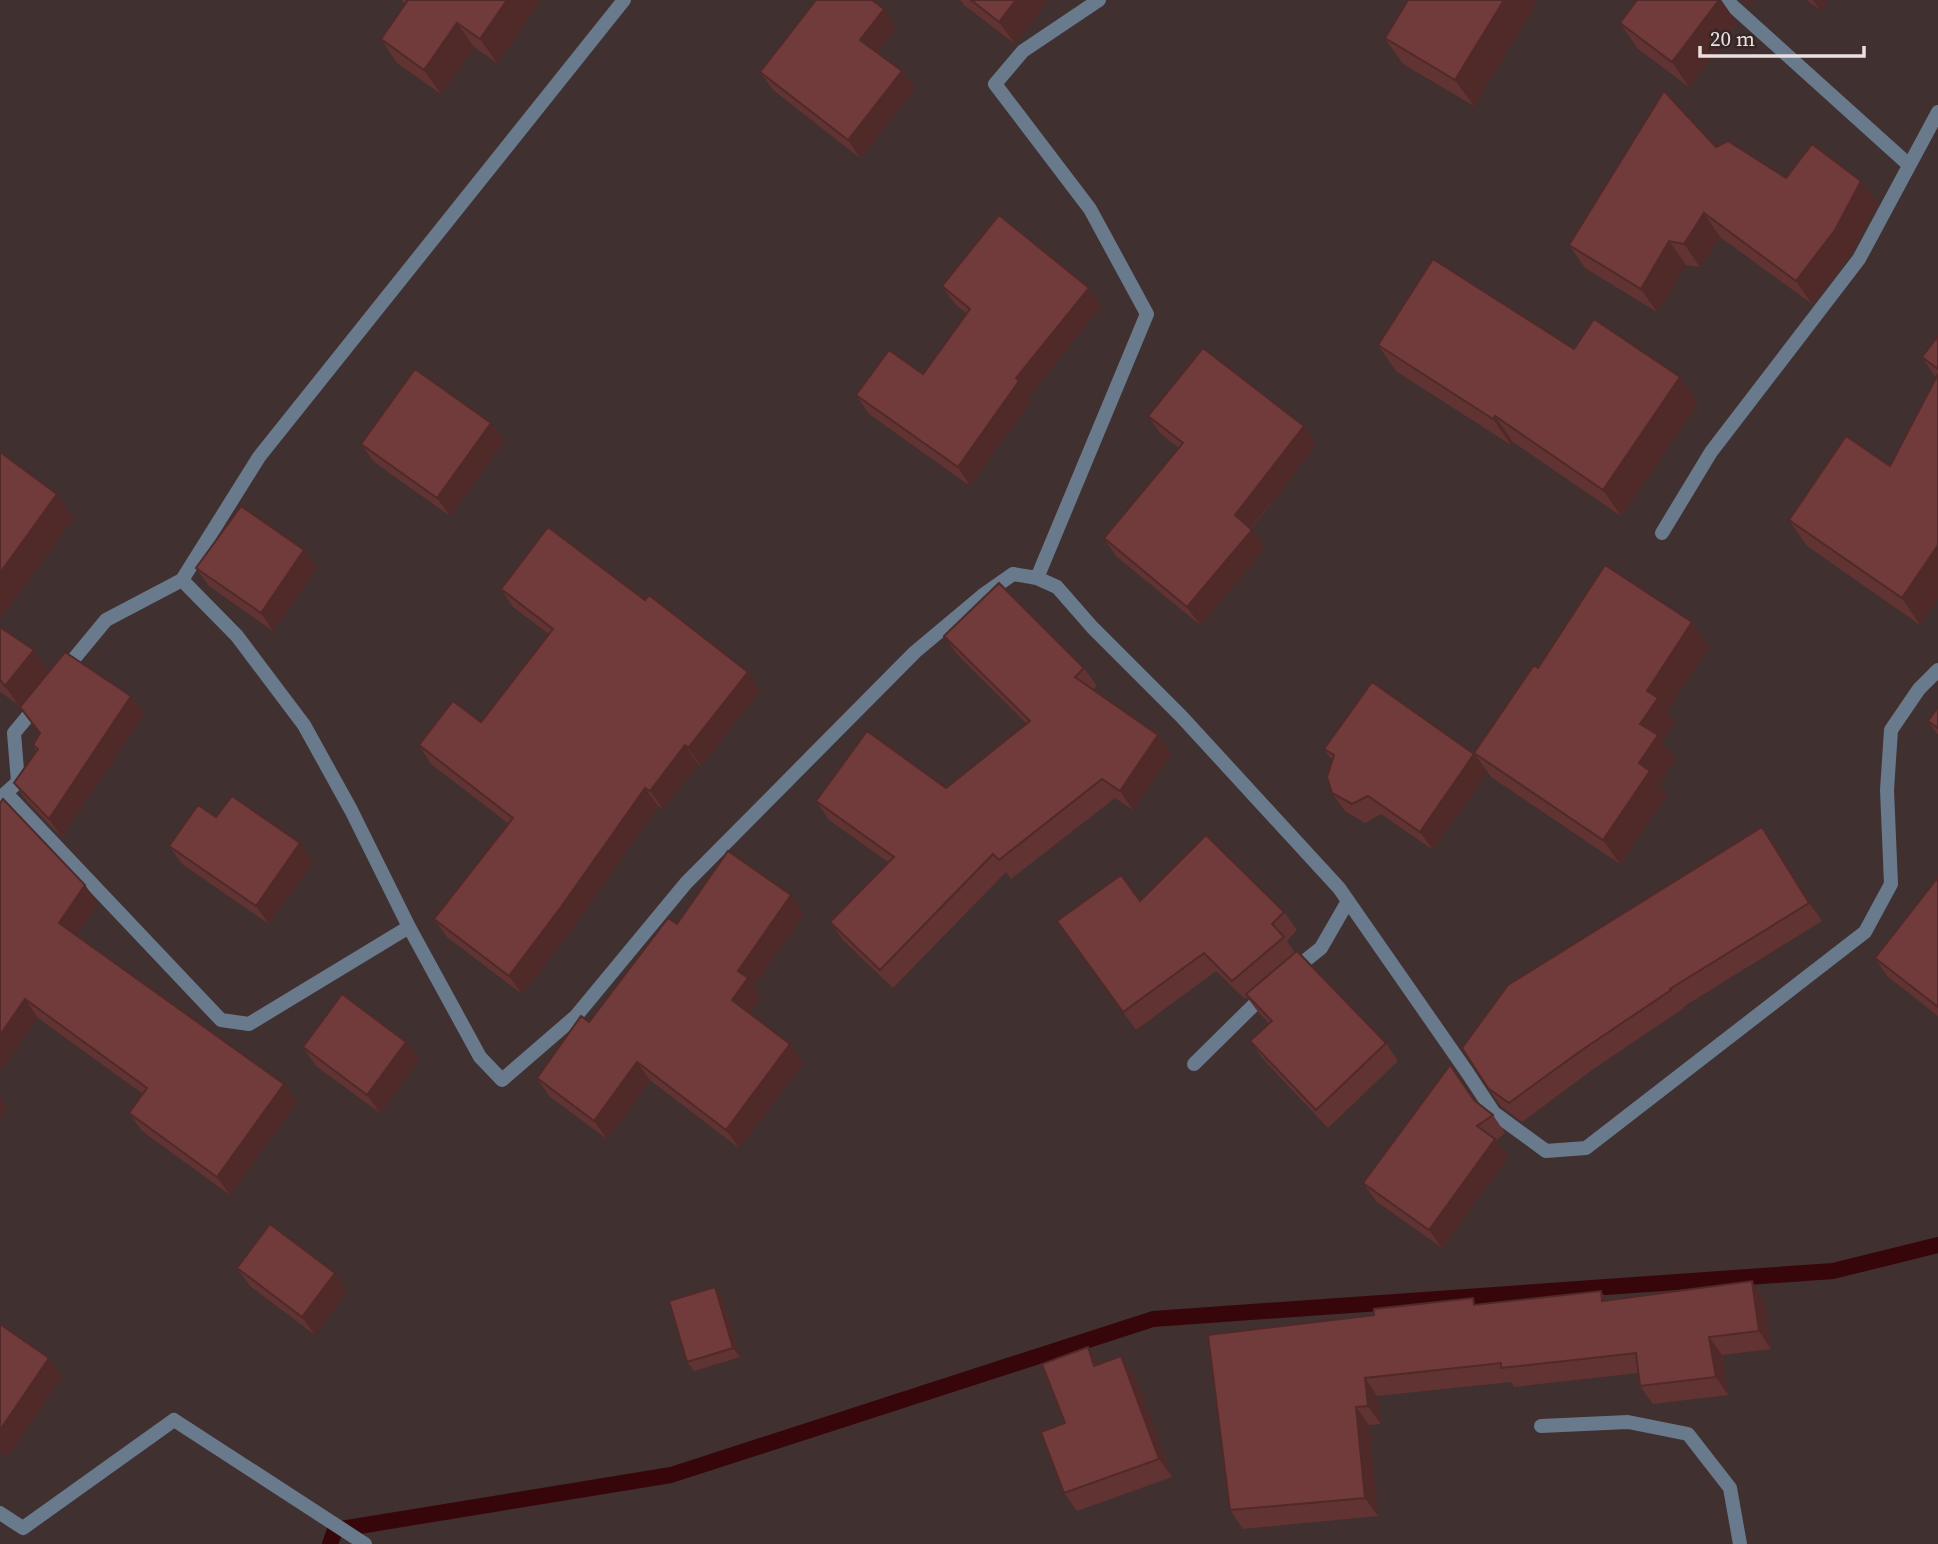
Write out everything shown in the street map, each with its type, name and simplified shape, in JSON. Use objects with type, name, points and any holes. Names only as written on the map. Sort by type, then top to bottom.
[{"type":"street","points":[[409,928],[249,1024],[221,1020],[3,796],[18,782],[14,733],[106,620],[182,580],[259,457],[624,0]]},
{"type":"street","points":[[1037,578],[1147,314],[1090,209],[995,85],[1023,51],[1099,0]]},
{"type":"street","points":[[1726,0],[1909,164]]},
{"type":"street","points":[[1662,533],[1711,452],[1859,259],[1938,112]]},
{"type":"street","points":[[182,580],[237,636],[304,726],[351,810],[409,928],[480,1057],[502,1080],[576,1016],[686,884],[915,652],[983,595],[1013,574],[1037,578],[1056,587],[1190,726],[1339,888],[1494,1113],[1546,1151],[1586,1148],[1865,932],[1891,884],[1887,790],[1891,730],[1919,690],[1938,670]]},
{"type":"street","points":[[1194,1064],[1259,998],[1321,948],[1348,901]]},
{"type":"street","points":[[0,1513],[23,1528],[174,1420],[365,1544]]},
{"type":"street","points":[[1541,1426],[1628,1422],[1688,1434],[1730,1488],[1740,1544]]},
{"type":"building","points":[[408,0],[507,0],[480,39],[457,23],[424,70],[381,39]]},
{"type":"building","points":[[816,0],[872,0],[884,9],[860,40],[902,71],[848,140],[760,72]]},
{"type":"building","points":[[971,0],[1016,0],[999,22]]},
{"type":"building","points":[[1408,0],[1504,0],[1455,80],[1385,38]]},
{"type":"building","points":[[1637,0],[1719,0],[1672,62],[1620,23]]},
{"type":"building","points":[[1664,91],[1716,147],[1728,141],[1786,178],[1812,144],[1861,181],[1835,230],[1796,281],[1704,213],[1684,244],[1669,241],[1641,289],[1569,245]]},
{"type":"building","points":[[999,215],[1089,288],[1016,378],[1019,381],[958,467],[856,395],[889,350],[923,374],[970,309],[942,286]]},
{"type":"building","points":[[1433,259],[1574,349],[1594,319],[1680,377],[1603,490],[1495,416],[1493,419],[1378,345]]},
{"type":"building","points":[[1938,336],[1938,369],[1922,357]]},
{"type":"building","points":[[1203,348],[1304,426],[1235,515],[1252,530],[1187,607],[1104,538],[1183,443],[1148,416]]},
{"type":"building","points":[[415,369],[491,423],[437,498],[361,444]]},
{"type":"building","points":[[1938,374],[1938,545],[1902,598],[1789,520],[1846,436],[1890,466]]},
{"type":"building","points":[[0,452],[57,494],[0,573]]},
{"type":"building","points":[[241,506],[304,550],[261,613],[196,568]]},
{"type":"building","points":[[548,527],[645,600],[649,595],[748,672],[688,748],[685,745],[650,791],[645,788],[509,976],[434,919],[513,818],[419,745],[453,701],[481,722],[553,629],[501,589]]},
{"type":"building","points":[[1605,565],[1692,622],[1647,691],[1658,698],[1640,724],[1658,735],[1639,763],[1650,771],[1603,840],[1474,753],[1534,665],[1538,668]]},
{"type":"building","points":[[999,583],[1084,668],[1075,677],[1158,735],[1120,791],[1102,779],[999,860],[993,854],[880,970],[830,922],[894,857],[816,801],[867,731],[946,788],[1030,721],[944,636]]},
{"type":"building","points":[[0,627],[34,650],[5,686],[0,680]]},
{"type":"building","points":[[65,652],[131,696],[49,819],[14,783],[38,749],[33,745],[40,733],[20,707]]},
{"type":"building","points":[[1372,682],[1474,754],[1420,832],[1368,796],[1352,804],[1332,793],[1327,777],[1334,755],[1324,749]]},
{"type":"building","points":[[1938,707],[1938,728],[1928,721]]},
{"type":"building","points":[[232,796],[300,843],[256,906],[169,846],[198,805],[216,817]]},
{"type":"building","points":[[3,799],[85,885],[59,923],[284,1084],[217,1177],[129,1113],[147,1088],[25,999],[0,1035],[0,803]]},
{"type":"building","points":[[1762,827],[1809,903],[1670,989],[1509,1103],[1488,1088],[1462,1048],[1508,985]]},
{"type":"building","points":[[1206,835],[1284,912],[1272,924],[1284,937],[1232,981],[1204,953],[1123,1012],[1057,921],[1121,875],[1140,901]]},
{"type":"building","points":[[728,851],[791,895],[738,971],[748,978],[732,1000],[790,1044],[726,1130],[637,1062],[594,1121],[537,1078],[581,1016],[589,1022],[668,918],[677,924]]},
{"type":"building","points":[[1938,877],[1938,1007],[1875,958]]},
{"type":"building","points":[[1297,951],[1386,1043],[1316,1110],[1250,1041],[1272,1021],[1246,994]]},
{"type":"building","points":[[342,994],[406,1042],[367,1095],[303,1047]]},
{"type":"building","points":[[1450,1065],[1474,1100],[1493,1115],[1477,1126],[1495,1139],[1429,1230],[1363,1183]]},
{"type":"building","points":[[270,1224],[335,1273],[302,1317],[237,1268]]},
{"type":"building","points":[[1752,1281],[1759,1331],[1709,1337],[1716,1377],[1640,1386],[1636,1353],[1501,1368],[1501,1363],[1365,1378],[1368,1406],[1356,1407],[1365,1498],[1230,1510],[1208,1335],[1374,1315],[1374,1309],[1473,1298],[1474,1305],[1601,1291],[1602,1301]]},
{"type":"building","points":[[715,1287],[733,1348],[687,1362],[669,1301]]},
{"type":"building","points":[[0,1324],[49,1358],[0,1430]]},
{"type":"building","points":[[1088,1347],[1094,1366],[1121,1356],[1159,1459],[1064,1493],[1041,1432],[1065,1423],[1042,1364]]},
{"type":"waterway","points":[[330,1544],[335,1530],[671,1475],[1153,1319],[1833,1271],[1938,1245]]}]
